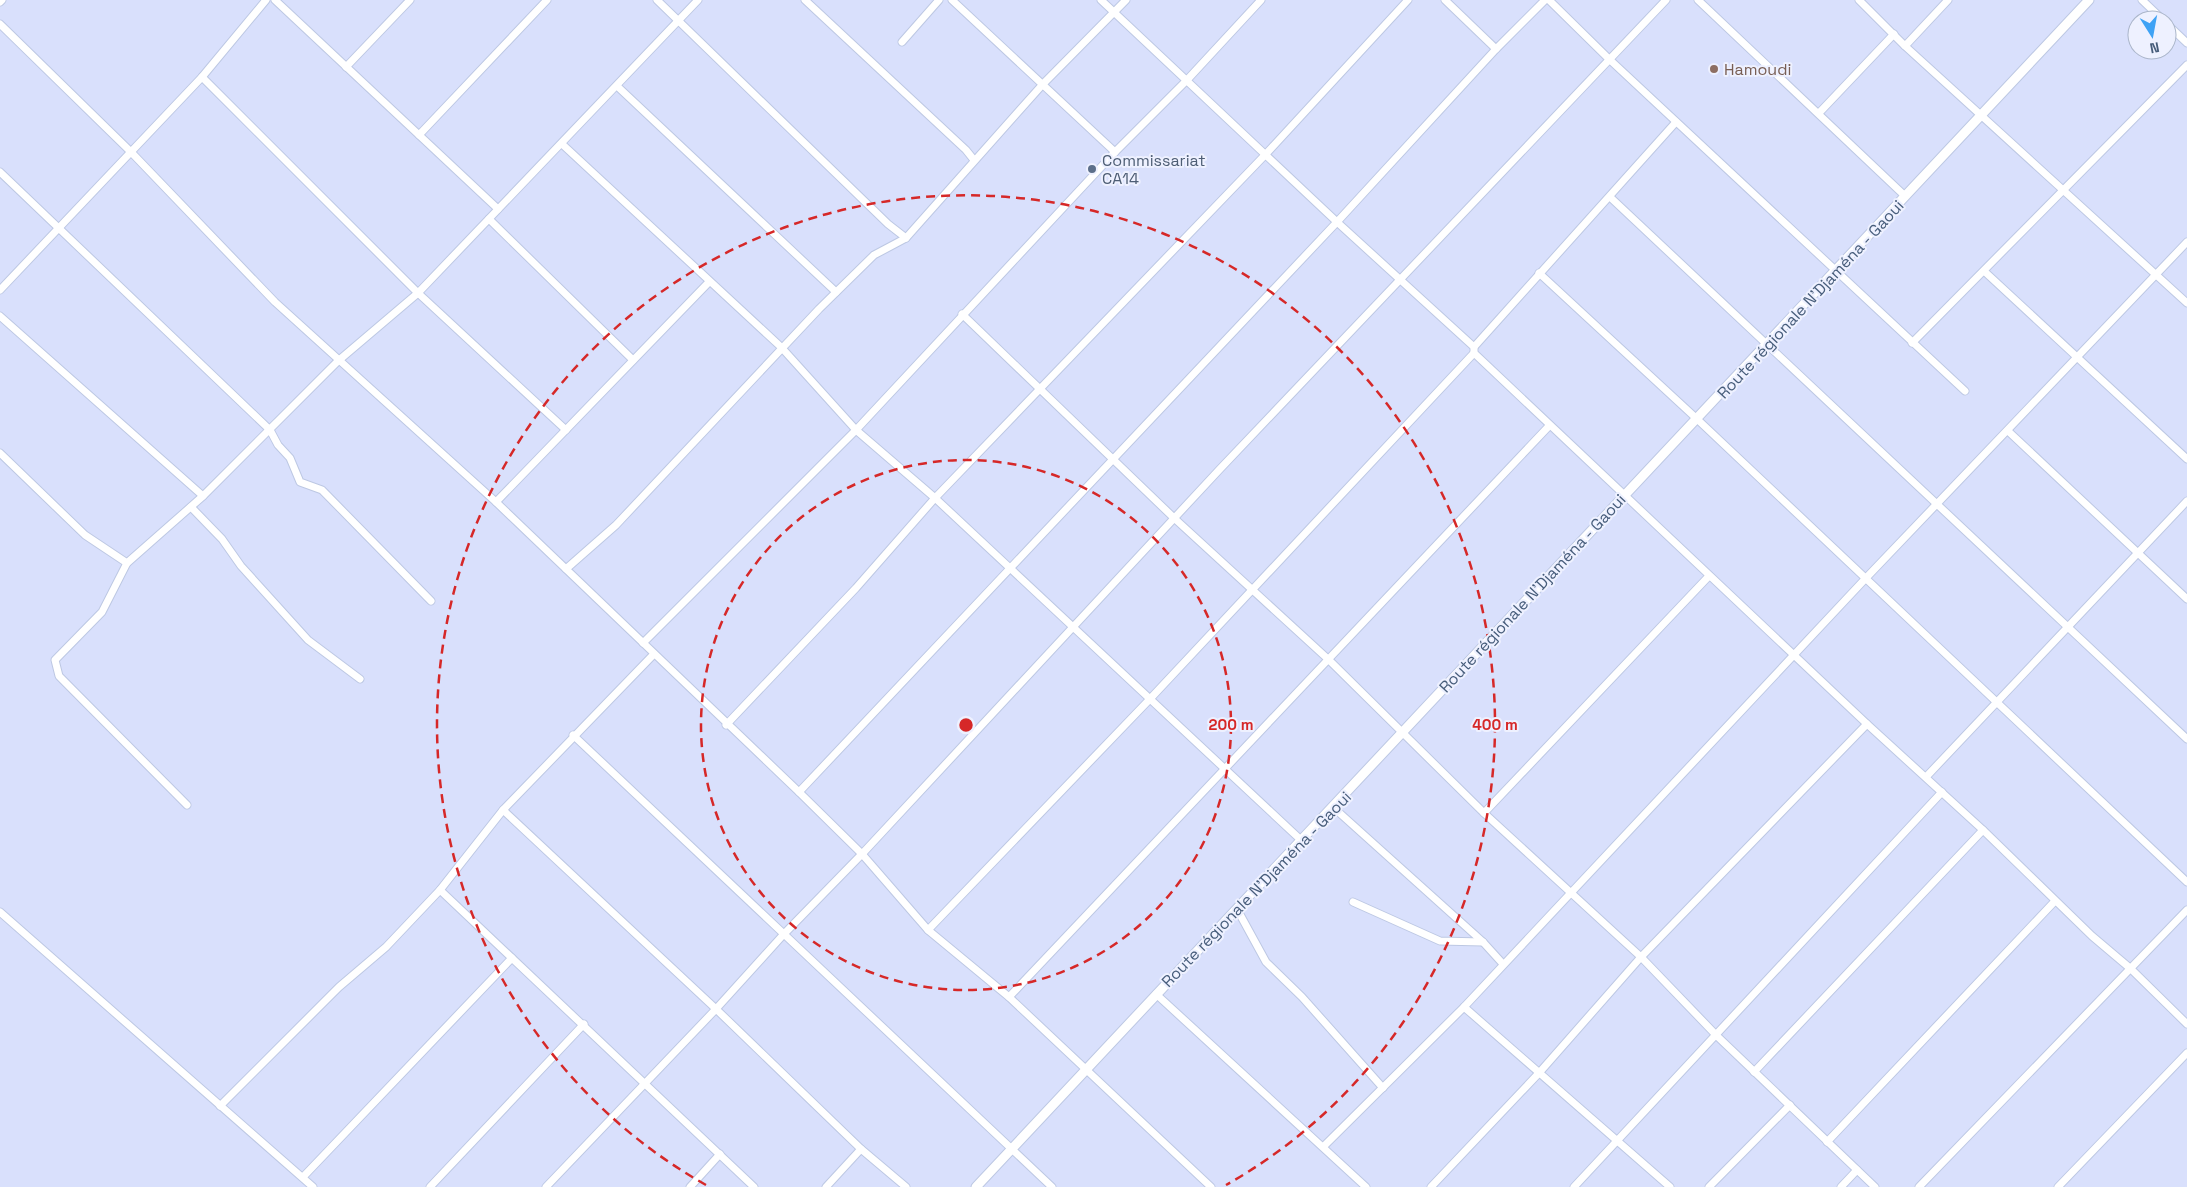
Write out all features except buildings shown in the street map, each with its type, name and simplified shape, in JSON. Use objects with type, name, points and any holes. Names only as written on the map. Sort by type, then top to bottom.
[{"type":"street","points":[[0,290],[202,77],[266,0]]},
{"type":"street","points":[[275,0],[498,209]]},
{"type":"street","points":[[346,67],[410,0]]},
{"type":"street","points":[[419,135],[547,0]]},
{"type":"street","points":[[657,0],[888,224],[906,238]]},
{"type":"street","points":[[187,805],[59,676],[55,660],[102,612],[126,563],[191,507],[338,361],[418,293],[698,0]]},
{"type":"street","points":[[806,0],[966,150],[974,160]]},
{"type":"street","points":[[902,42],[939,0]]},
{"type":"street","points":[[952,0],[1115,152]]},
{"type":"street","points":[[1101,0],[1474,350],[1623,495],[1867,724],[1984,830],[2055,900],[2131,969],[2187,1024]]},
{"type":"street","points":[[566,569],[616,526],[781,347],[874,255],[906,238],[1043,84],[1126,0]]},
{"type":"street","points":[[642,643],[856,430],[962,314],[1262,0]]},
{"type":"street","points":[[726,725],[856,588],[935,498],[1265,155],[1408,0]]},
{"type":"street","points":[[1445,0],[1496,49]]},
{"type":"street","points":[[798,792],[1010,570],[1337,222],[1496,49],[1547,0],[1965,391]]},
{"type":"street","points":[[546,1187],[716,1009],[783,935],[862,854],[1072,626],[1666,0]]},
{"type":"street","points":[[1698,0],[1906,196]]},
{"type":"street","points":[[1859,0],[1906,46],[2157,273],[2187,303]]},
{"type":"street","points":[[1906,46],[1948,0]]},
{"type":"street","name":"Route régionale N'Djaména - Gaoui","points":[[976,1187],[1156,994],[1334,808],[1623,495],[1698,419],[2089,0]]},
{"type":"street","points":[[2142,0],[2152,10]]},
{"type":"street","points":[[0,24],[131,152],[240,268],[338,361],[496,502],[862,854],[928,930],[1009,997],[1211,1187]]},
{"type":"street","points":[[1818,113],[1894,34]]},
{"type":"street","points":[[2177,34],[2187,43]]},
{"type":"street","points":[[1912,343],[2187,65]]},
{"type":"street","points":[[202,77],[418,293],[566,430]]},
{"type":"street","points":[[617,86],[836,292]]},
{"type":"street","points":[[928,930],[1150,700],[1474,350],[1539,273],[1610,197],[1676,122]]},
{"type":"street","points":[[562,144],[781,347],[856,430],[935,498],[1302,841]]},
{"type":"street","points":[[0,172],[270,430],[278,445],[290,458],[300,482],[322,490],[431,602]]},
{"type":"street","points":[[1610,197],[2187,739]]},
{"type":"street","points":[[489,219],[633,360]]},
{"type":"street","points":[[1324,1146],[1464,1007],[1503,964],[1572,895],[1866,578],[2187,242]]},
{"type":"street","points":[[1984,271],[2078,356],[2187,459]]},
{"type":"street","points":[[1539,273],[1698,419],[2187,882]]},
{"type":"street","points":[[496,502],[709,282]]},
{"type":"street","points":[[962,314],[1174,518],[1329,660],[1484,813],[1641,957],[1717,1036],[1875,1187]]},
{"type":"street","points":[[0,316],[202,496]]},
{"type":"street","points":[[1009,997],[1550,426]]},
{"type":"street","points":[[2008,431],[2187,599]]},
{"type":"street","points":[[0,453],[85,535],[126,563]]},
{"type":"street","points":[[1926,777],[2187,501]]},
{"type":"street","points":[[191,507],[222,538],[241,566],[308,640],[360,679]]},
{"type":"street","points":[[1484,813],[1709,576]]},
{"type":"street","points":[[220,1106],[339,987],[386,947],[440,890],[502,810],[654,654]]},
{"type":"street","points":[[1432,1187],[1540,1073],[1641,957],[1867,724]]},
{"type":"street","points":[[573,735],[1052,1187]]},
{"type":"street","points":[[1574,1187],[1717,1036],[1942,792]]},
{"type":"street","points":[[1334,808],[1482,942],[1503,964]]},
{"type":"street","points":[[502,810],[716,1009],[861,1149],[906,1187]]},
{"type":"street","points":[[1754,1072],[1984,830]]},
{"type":"street","points":[[440,890],[584,1024],[754,1187]]},
{"type":"street","points":[[1827,1142],[2055,900]]},
{"type":"street","points":[[1353,902],[1440,942],[1482,942]]},
{"type":"street","points":[[1237,909],[1266,962],[1302,996],[1382,1088]]},
{"type":"street","points":[[1919,1187],[2187,910]]},
{"type":"street","points":[[0,912],[313,1187]]},
{"type":"street","points":[[303,1177],[512,958]]},
{"type":"street","points":[[1156,994],[1324,1146],[1366,1187]]},
{"type":"street","points":[[1464,1007],[1619,1140],[1670,1187]]},
{"type":"street","points":[[430,1187],[584,1024]]},
{"type":"street","points":[[2058,1187],[2187,1052]]},
{"type":"street","points":[[1709,1187],[1790,1105]]},
{"type":"street","points":[[826,1187],[861,1149]]},
{"type":"street","points":[[690,1187],[720,1154]]},
{"type":"street","points":[[1841,1187],[1857,1170]]},
{"type":"shaded area","points":[[0,0],[2187,0],[2187,1187],[0,1187]]},
{"type":"place","name":"Hamoudi","points":[[1714,69]]},
{"type":"place","name":"Commissariat CA14","points":[[1092,169]]}]
